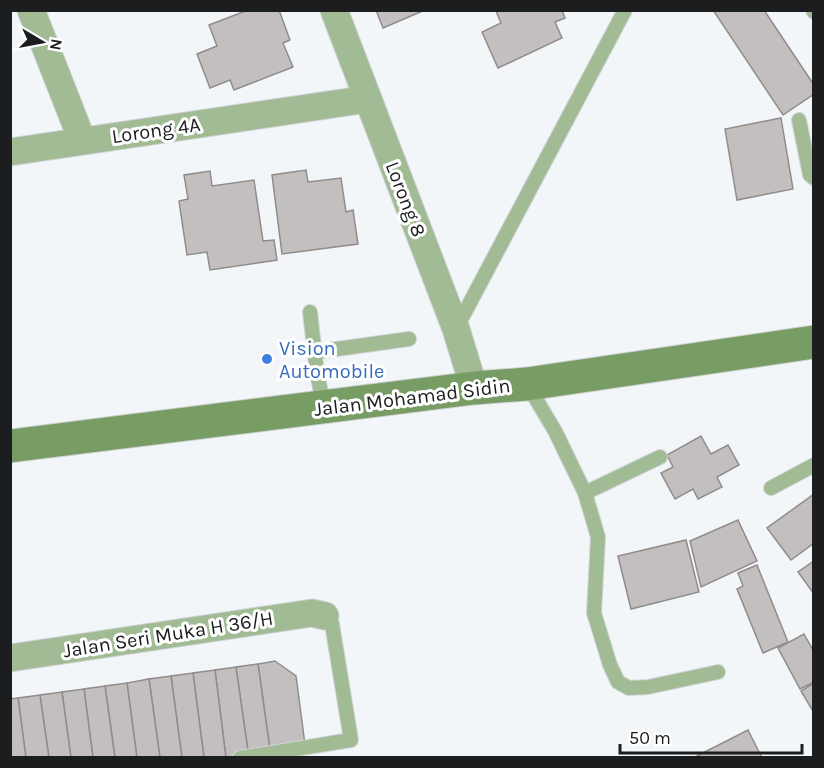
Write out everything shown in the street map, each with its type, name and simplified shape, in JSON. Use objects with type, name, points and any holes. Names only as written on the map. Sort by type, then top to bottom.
[{"type":"main road","name":"Jalan Mohamad Sidin","points":[[10,446],[474,388],[528,384],[813,342]]},
{"type":"street","points":[[31,10],[82,140]]},
{"type":"street","name":"Lorong 8","points":[[334,10],[456,329],[474,388]]},
{"type":"street","name":"Lorong 4A","points":[[10,152],[368,99]]},
{"type":"street","name":"Jalan Seri Muka H 36/H","points":[[10,658],[312,613],[325,616]]},
{"type":"lane","points":[[456,329],[626,10]]},
{"type":"lane","points":[[799,120],[810,175],[813,178]]},
{"type":"lane","points":[[310,312],[324,407]]},
{"type":"lane","points":[[315,352],[409,339]]},
{"type":"lane","points":[[528,384],[555,431],[585,493],[598,537],[594,613],[610,665],[618,682],[629,688],[648,687],[717,672]]},
{"type":"lane","points":[[585,493],[660,457]]},
{"type":"lane","points":[[771,488],[813,465]]},
{"type":"lane","points":[[240,758],[351,740],[332,624],[325,616]]},
{"type":"building","points":[[248,10],[279,10],[290,40],[283,43],[293,67],[234,90],[230,80],[210,88],[197,54],[217,46],[209,25]]},
{"type":"building","points":[[376,10],[425,10],[383,28]]},
{"type":"building","points":[[562,10],[565,18],[555,22],[562,38],[498,68],[482,32],[501,23],[496,11]]},
{"type":"building","points":[[713,10],[764,10],[814,85],[814,94],[783,115]]},
{"type":"building","points":[[781,118],[793,189],[737,200],[725,129]]},
{"type":"building","points":[[306,170],[308,182],[341,178],[346,212],[353,210],[358,244],[282,254],[272,175]]},
{"type":"building","points":[[210,171],[212,186],[254,180],[263,241],[274,240],[277,260],[210,270],[207,252],[187,255],[179,201],[188,199],[184,175]]},
{"type":"building","points":[[701,436],[711,454],[728,445],[739,465],[717,477],[722,487],[698,499],[693,489],[675,499],[661,473],[673,467],[667,455]]},
{"type":"building","points":[[814,494],[814,543],[791,560],[767,528]]},
{"type":"building","points":[[738,520],[757,561],[701,587],[690,541]]},
{"type":"building","points":[[686,540],[699,592],[631,609],[618,556]]},
{"type":"building","points":[[814,561],[814,594],[798,572]]},
{"type":"building","points":[[757,565],[788,642],[763,653],[737,589],[743,586],[738,573]]},
{"type":"building","points":[[804,634],[814,652],[814,682],[800,689],[778,648]]},
{"type":"building","points":[[275,661],[296,676],[306,752],[271,757],[258,664]]},
{"type":"building","points":[[258,664],[271,757],[249,758],[236,667]]},
{"type":"building","points":[[236,667],[249,758],[226,758],[215,670]]},
{"type":"building","points":[[215,670],[226,758],[204,758],[193,673]]},
{"type":"building","points":[[193,673],[204,758],[182,758],[171,676]]},
{"type":"building","points":[[171,676],[182,758],[160,758],[149,679]]},
{"type":"building","points":[[149,679],[160,758],[137,758],[127,683]]},
{"type":"building","points":[[127,683],[137,758],[115,758],[105,686]]},
{"type":"building","points":[[814,683],[814,713],[801,691]]},
{"type":"building","points":[[105,686],[115,758],[93,758],[84,689]]},
{"type":"building","points":[[84,689],[93,758],[71,758],[62,692]]},
{"type":"building","points":[[62,692],[71,758],[49,758],[40,695]]},
{"type":"building","points":[[40,695],[49,758],[26,758],[18,698]]},
{"type":"building","points":[[18,698],[26,758],[10,758],[10,699]]},
{"type":"building","points":[[748,730],[762,758],[693,758]]},
{"type":"place","name":"Vision Automobile","points":[[267,359]]}]
